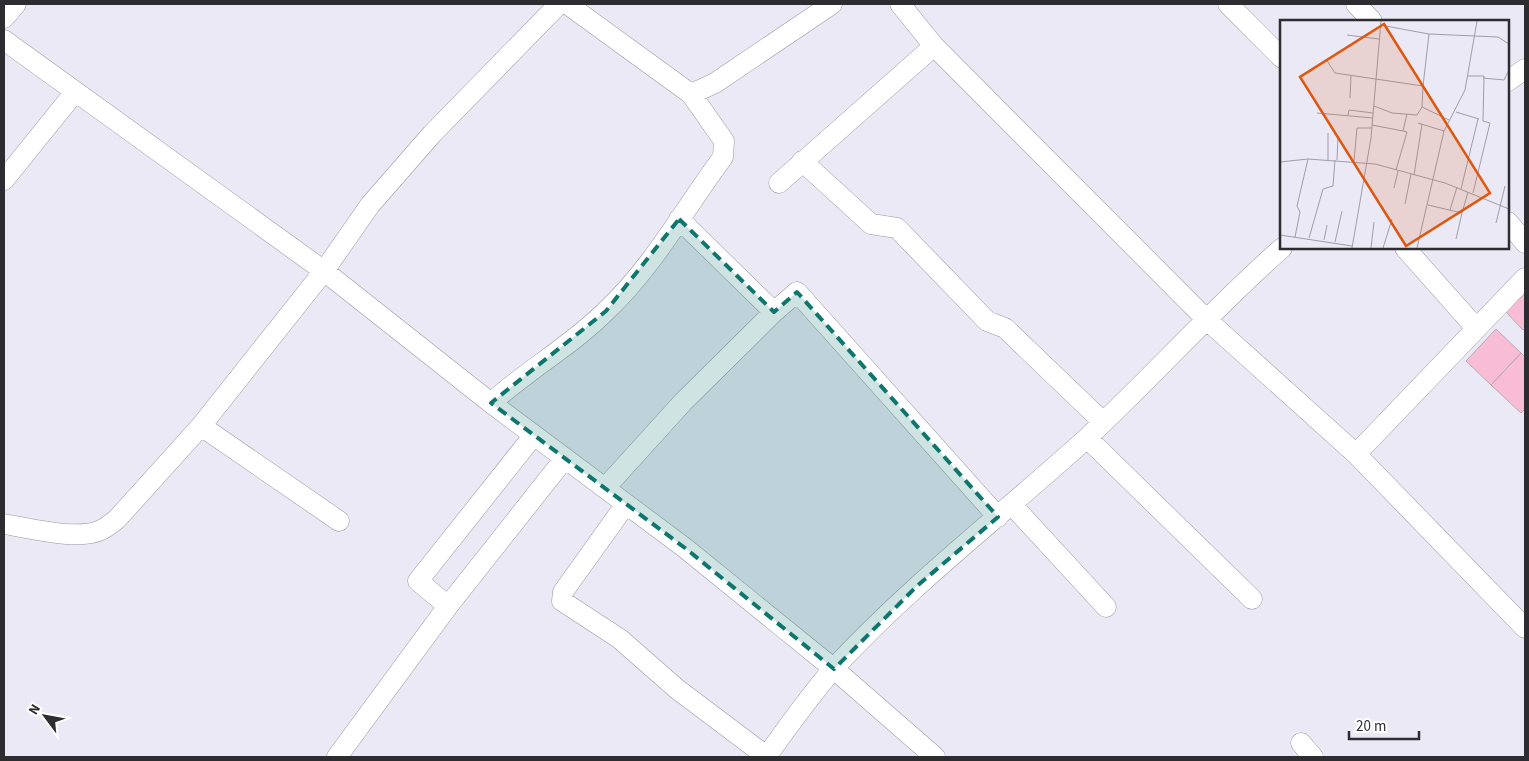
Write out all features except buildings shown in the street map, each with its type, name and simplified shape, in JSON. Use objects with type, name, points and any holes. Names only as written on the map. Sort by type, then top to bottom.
[{"type":"street","points":[[4,18],[16,4]]},
{"type":"street","points":[[4,524],[71,534],[88,534],[101,530],[117,519],[201,426],[324,271],[370,205],[432,134],[558,4]]},
{"type":"street","points":[[491,403],[518,379],[567,344],[606,311],[640,274],[725,152],[724,142],[692,94],[567,4]]},
{"type":"street","points":[[692,94],[715,83],[832,4]]},
{"type":"street","points":[[900,4],[934,46],[1207,320],[1356,454],[1525,628]]},
{"type":"street","points":[[1228,4],[1280,56]]},
{"type":"street","points":[[1356,4],[1371,20]]},
{"type":"street","points":[[4,40],[324,271],[534,436],[685,548],[834,669],[935,757]]},
{"type":"street","points":[[779,183],[934,46]]},
{"type":"street","points":[[1509,80],[1525,69]]},
{"type":"street","points":[[4,180],[76,92]]},
{"type":"street","points":[[802,161],[872,224],[897,228],[987,321],[1005,328],[1103,422]]},
{"type":"street","points":[[679,219],[774,312]]},
{"type":"street","points":[[1509,223],[1525,243]]},
{"type":"street","points":[[626,504],[563,592],[562,601],[620,639],[677,689],[766,757],[834,669],[917,586],[1087,438],[1281,249]]},
{"type":"street","points":[[1406,249],[1476,328]]},
{"type":"street","points":[[1356,454],[1525,278]]},
{"type":"street","points":[[605,488],[683,402],[774,312],[797,292],[1005,511],[1106,607]]},
{"type":"street","points":[[201,426],[339,521]]},
{"type":"street","points":[[448,606],[418,581],[534,436]]},
{"type":"street","points":[[1087,438],[1252,599]]},
{"type":"street","points":[[337,757],[448,606],[565,458]]},
{"type":"highlighted area","points":[[679,219],[774,312],[797,292],[998,517],[917,586],[834,669],[685,548],[491,403],[606,311]]}]
